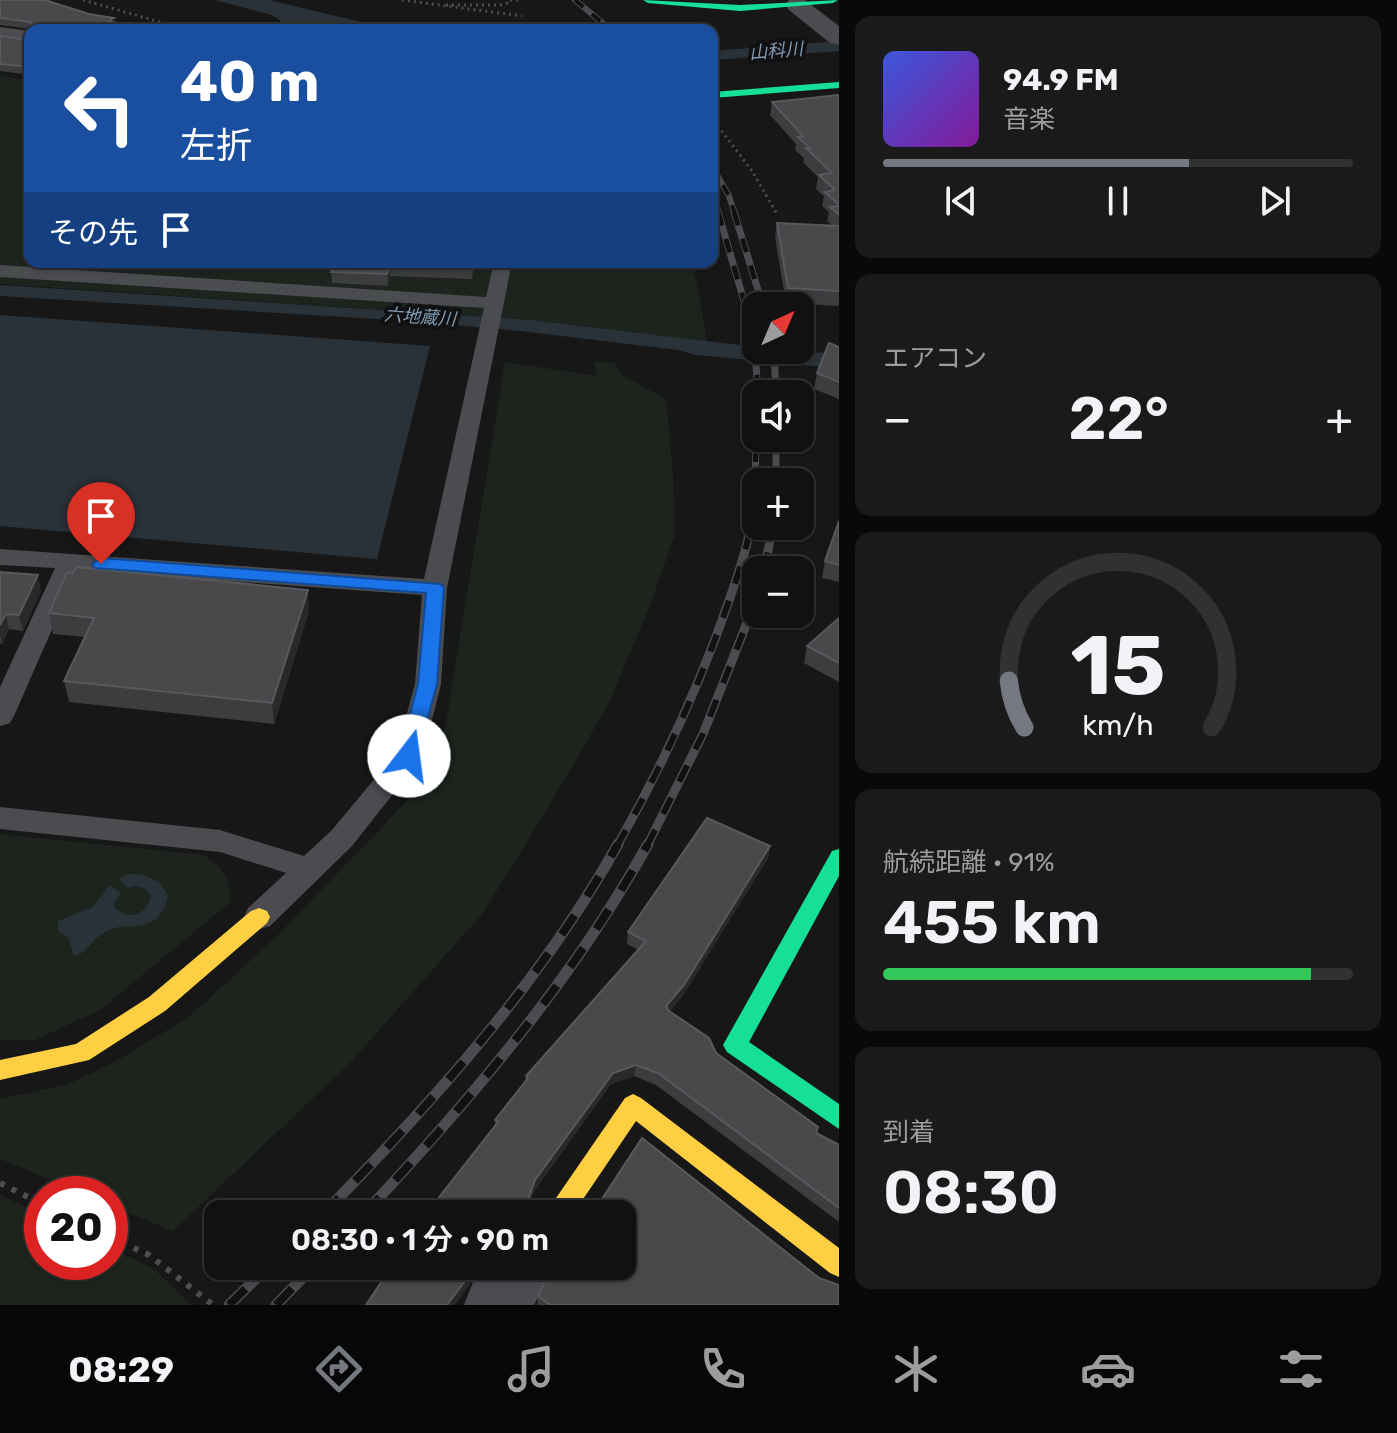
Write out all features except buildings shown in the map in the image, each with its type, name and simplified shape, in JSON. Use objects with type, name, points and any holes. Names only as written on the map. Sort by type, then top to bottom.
[{"type":"street","points":[[648,0],[803,10],[833,0],[839,5]]},
{"type":"street","points":[[803,10],[839,38]]},
{"type":"street","points":[[0,34],[24,37]]},
{"type":"street","points":[[718,95],[839,85]]},
{"type":"street","points":[[839,857],[735,1045],[839,1118]]},
{"type":"street","points":[[0,1070],[81,1053],[157,1004],[259,917]]},
{"type":"street","points":[[568,1200],[633,1105],[839,1264]]},
{"type":"street","points":[[496,1305],[513,1280]]},
{"type":"lane","points":[[259,917],[342,838],[409,756],[428,684],[435,588],[502,268]]},
{"type":"lane","points":[[0,271],[491,317]]},
{"type":"lane","points":[[0,557],[435,588]]},
{"type":"lane","points":[[0,716],[70,562]]},
{"type":"lane","points":[[0,818],[220,841],[310,869]]},
{"type":"path","points":[[83,0],[167,24]]},
{"type":"path","points":[[402,0],[522,16]]},
{"type":"path","points":[[433,6],[500,5],[507,3],[504,0]]},
{"type":"path","points":[[510,0],[518,0]]},
{"type":"path","points":[[718,127],[752,171],[777,214]]},
{"type":"path","points":[[0,1183],[24,1195]]},
{"type":"path","points":[[128,1245],[149,1255],[213,1305]]},
{"type":"shaded area","points":[[0,76],[24,79],[24,268],[694,268],[707,341],[531,320],[0,284]]},
{"type":"shaded area","points":[[505,362],[597,376],[594,362],[615,363],[623,376],[666,399],[675,534],[649,608],[608,705],[483,913],[350,1063],[173,1231],[128,1212],[128,1176],[41,1176],[0,1159],[0,1099],[69,1084],[118,1060],[189,1017],[280,933],[407,801],[431,761],[446,723]]},
{"type":"shaded area","points":[[0,834],[204,855],[224,875],[229,886],[230,902],[100,1010],[35,1040],[0,1040]]},
{"type":"shaded area","points":[[0,1195],[24,1206],[24,1280],[128,1280],[128,1257],[154,1269],[191,1305],[0,1305]]},
{"type":"water","points":[[215,0],[269,0],[369,24],[278,24],[281,21],[272,15]]},
{"type":"water","name":"山科川","points":[[839,41],[839,51],[718,60],[718,51]]},
{"type":"water","name":"六地蔵川","points":[[0,285],[531,320],[742,345],[742,359],[521,331],[410,321],[0,296]]},
{"type":"water","points":[[0,315],[430,346],[377,559],[0,526]]},
{"type":"water","points":[[814,352],[831,353],[825,367],[793,364],[814,364]]},
{"type":"water","points":[[129,874],[148,876],[161,885],[168,896],[157,919],[103,933],[83,952],[74,956],[68,937],[58,931],[58,921],[93,907],[110,885],[121,893],[114,903],[115,908],[128,915],[141,912],[151,897],[145,889],[139,886],[128,888],[118,879]]},
{"type":"railway","points":[[575,0],[604,24]]},
{"type":"railway","points":[[718,177],[735,214]]},
{"type":"railway","points":[[718,212],[754,335],[757,380]]},
{"type":"railway","points":[[734,212],[759,292]]},
{"type":"railway","points":[[775,364],[775,380]]},
{"type":"railway","points":[[755,468],[756,452]]},
{"type":"railway","points":[[776,452],[776,468]]},
{"type":"railway","points":[[617,846],[694,692],[731,595],[748,540]]},
{"type":"railway","points":[[767,556],[770,540]]},
{"type":"railway","points":[[648,844],[703,734],[745,628]]},
{"type":"railway","points":[[336,1200],[483,1039],[555,944],[618,844]]},
{"type":"railway","points":[[377,1200],[480,1083],[553,991],[618,895],[648,844]]},
{"type":"railway","points":[[229,1305],[255,1280]]},
{"type":"railway","points":[[276,1305],[300,1280]]},
{"type":"traffic: fast","points":[[648,0],[740,8],[833,0]]},
{"type":"traffic: fast","points":[[718,95],[839,85]]},
{"type":"traffic: fast","points":[[839,857],[735,1045],[839,1118]]},
{"type":"traffic: slow","points":[[0,1070],[81,1053],[157,1004],[259,917]]},
{"type":"traffic: slow","points":[[568,1200],[633,1105],[839,1264]]},
{"type":"route","points":[[101,564],[435,588],[428,684],[409,756]]}]
